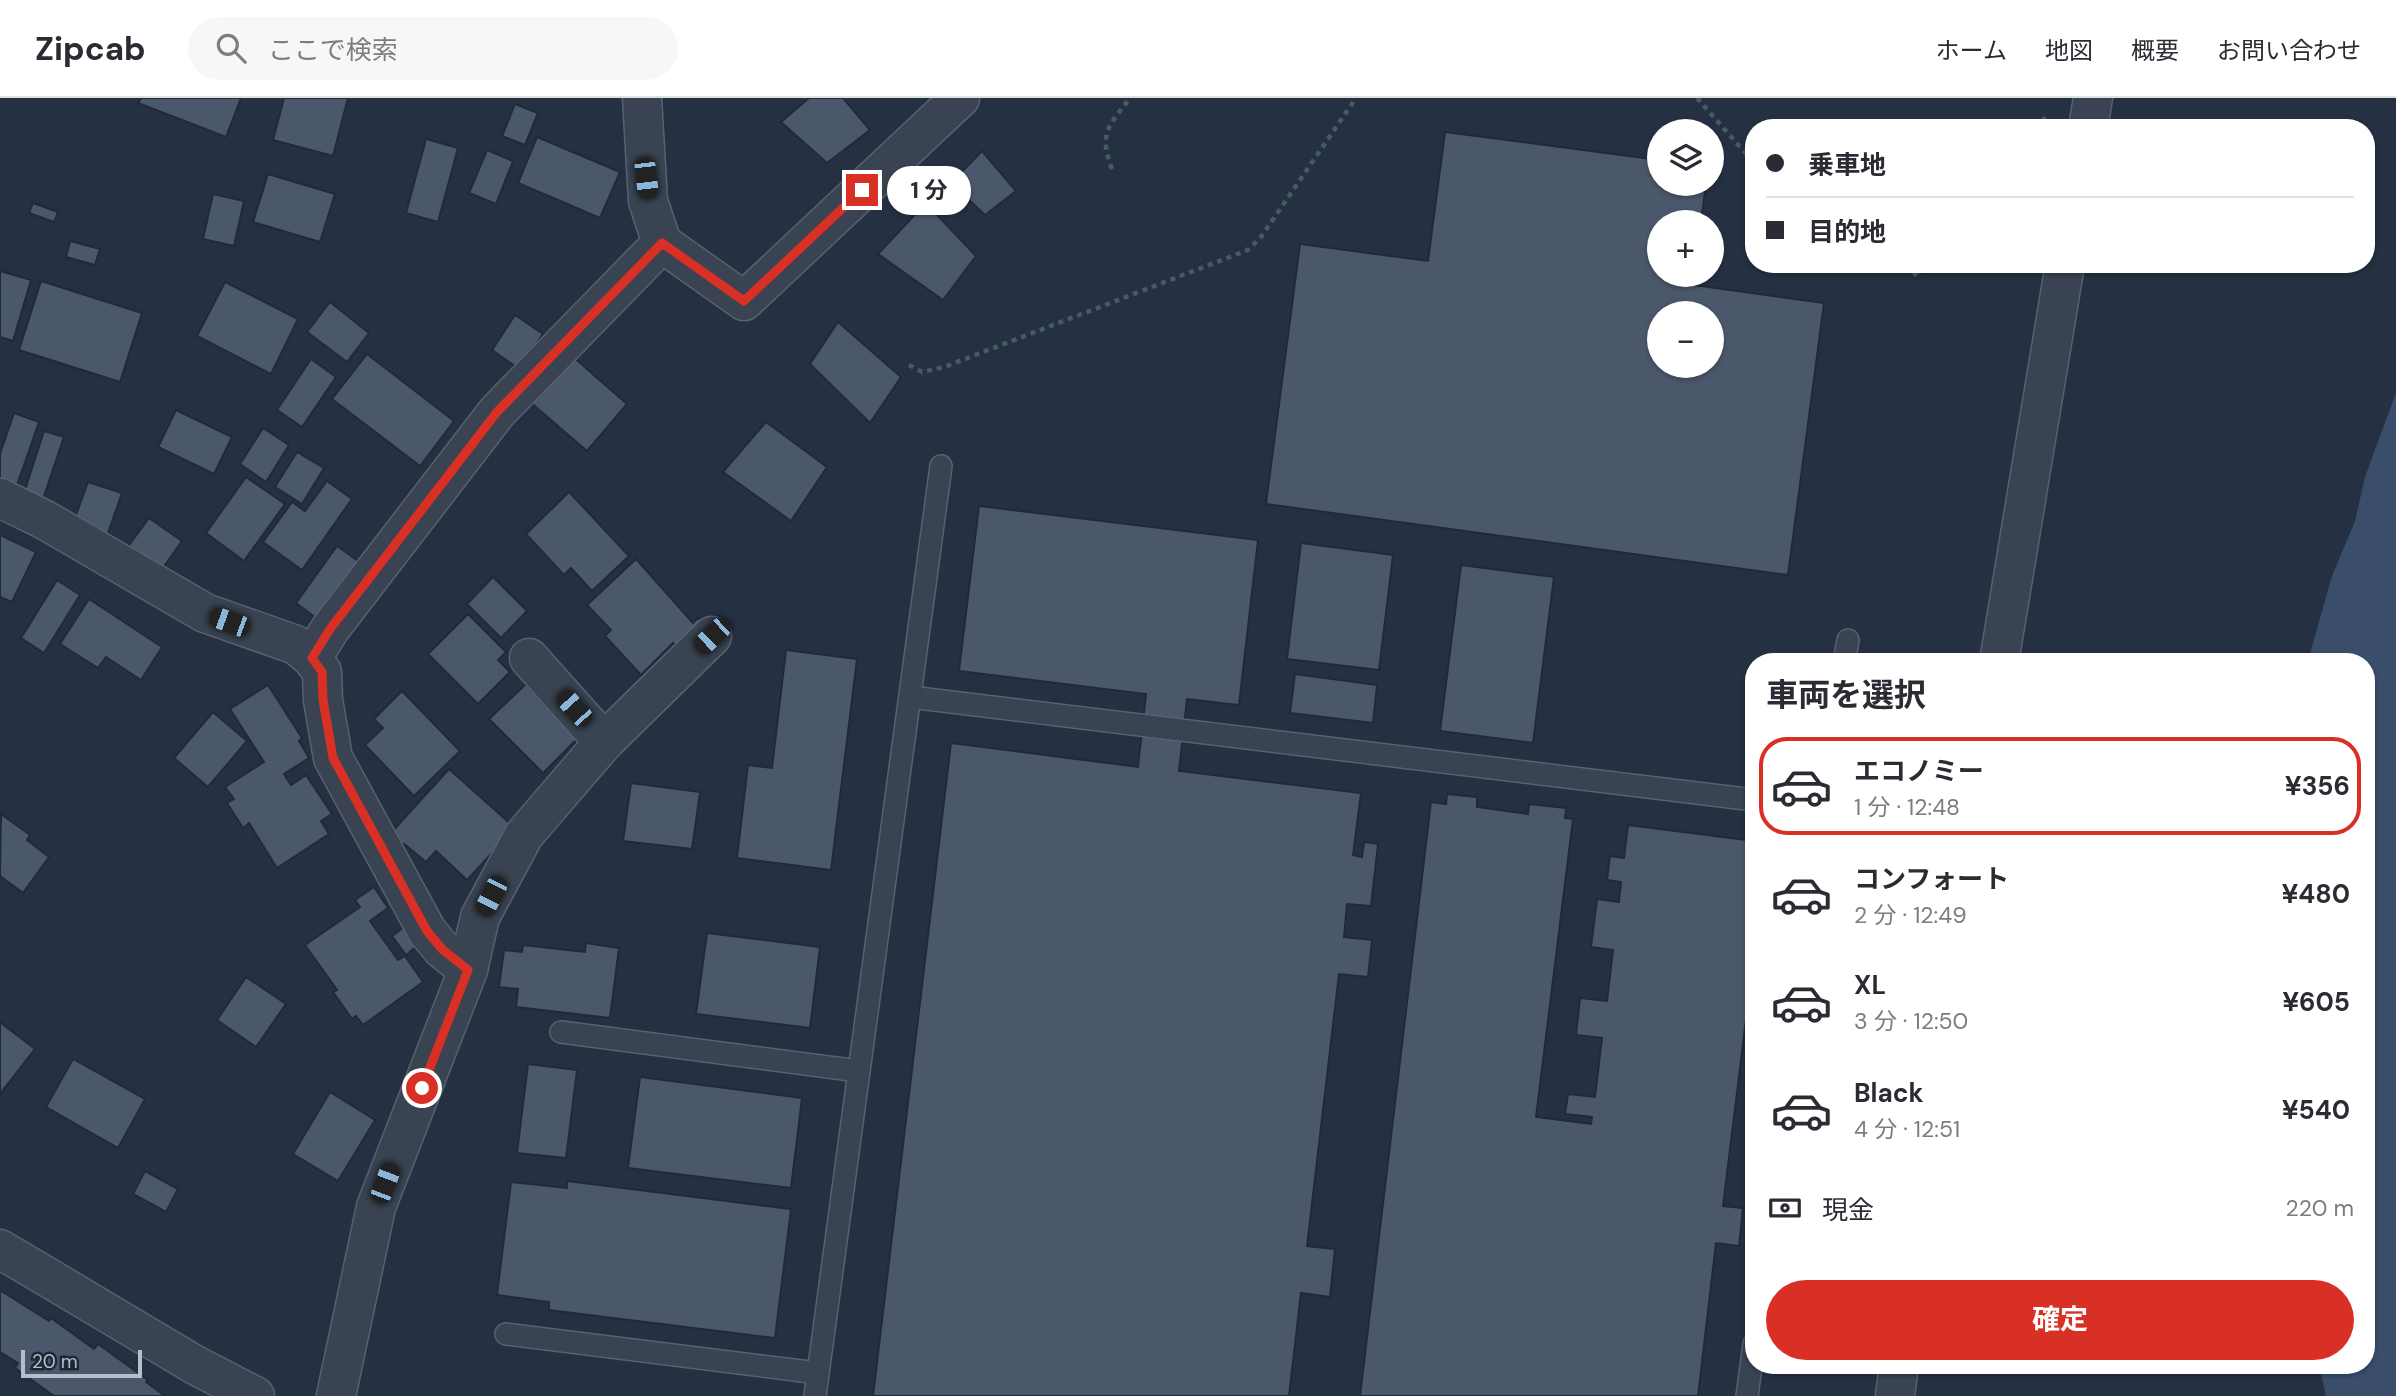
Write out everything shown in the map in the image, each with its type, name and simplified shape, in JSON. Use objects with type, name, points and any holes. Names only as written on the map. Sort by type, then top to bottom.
[{"type":"street","points":[[642,98],[648,201],[662,243],[744,301],[960,98]]},
{"type":"street","points":[[2090,119],[2093,98]]},
{"type":"street","points":[[312,658],[330,629],[489,421],[662,243]]},
{"type":"street","points":[[2000,653],[2063,273]]},
{"type":"street","points":[[0,498],[45,520],[205,613],[296,645],[312,658],[322,672],[323,700],[333,758],[427,931],[442,949],[468,970]]},
{"type":"street","points":[[336,1396],[376,1206],[468,970],[480,917],[524,835],[604,742],[712,636]]},
{"type":"street","points":[[529,658],[604,742]]},
{"type":"street","points":[[0,1249],[195,1365],[255,1396]]},
{"type":"street","points":[[1895,1396],[1898,1374]]},
{"type":"lane","points":[[815,1396],[941,466]]},
{"type":"lane","points":[[1846,653],[1848,640]]},
{"type":"lane","points":[[910,697],[1745,799]]},
{"type":"lane","points":[[561,1032],[859,1071]]},
{"type":"lane","points":[[506,1334],[818,1373]]},
{"type":"lane","points":[[1747,1396],[1750,1374]]},
{"type":"path","points":[[1112,169],[1104,143],[1107,131],[1130,98]]},
{"type":"path","points":[[909,365],[922,372],[944,368],[1248,250],[1261,237],[1356,98]]},
{"type":"path","points":[[1697,98],[1745,153]]},
{"type":"water","points":[[2396,393],[2396,1396],[2326,1396],[2321,1374],[2375,1374],[2375,653],[2310,653],[2332,576],[2355,521],[2365,477]]},
{"type":"building","points":[[141,98],[241,98],[226,137],[138,103]]},
{"type":"building","points":[[284,98],[348,98],[333,156],[273,140]]},
{"type":"building","points":[[809,98],[843,98],[870,130],[827,163],[781,122]]},
{"type":"building","points":[[515,104],[538,113],[525,145],[502,136]]},
{"type":"building","points":[[1445,132],[1647,158],[1647,196],[1704,196],[1703,210],[1647,210],[1647,287],[1708,287],[1824,303],[1788,575],[1266,504],[1300,244],[1428,261]]},
{"type":"building","points":[[537,137],[620,172],[600,218],[518,183]]},
{"type":"building","points":[[426,139],[458,148],[438,222],[406,213]]},
{"type":"building","points":[[487,150],[513,161],[496,204],[469,193]]},
{"type":"building","points":[[982,151],[1016,191],[985,215],[951,183]]},
{"type":"building","points":[[268,174],[335,194],[320,242],[253,222]]},
{"type":"building","points":[[213,194],[244,201],[234,246],[203,239]]},
{"type":"building","points":[[919,196],[976,256],[943,300],[878,254],[923,206]]},
{"type":"building","points":[[33,203],[58,212],[54,222],[29,213]]},
{"type":"building","points":[[70,241],[100,249],[95,265],[66,257]]},
{"type":"building","points":[[0,271],[31,280],[13,341],[0,337]]},
{"type":"building","points":[[1909,273],[1921,273],[1915,279]]},
{"type":"building","points":[[41,281],[142,313],[120,382],[19,350]]},
{"type":"building","points":[[225,282],[298,319],[271,374],[197,336]]},
{"type":"building","points":[[330,302],[369,333],[347,362],[307,332]]},
{"type":"building","points":[[515,315],[543,334],[519,369],[492,350]]},
{"type":"building","points":[[838,322],[901,377],[870,423],[810,364]]},
{"type":"building","points":[[367,354],[454,421],[420,466],[332,399]]},
{"type":"building","points":[[571,355],[627,404],[587,451],[530,402]]},
{"type":"building","points":[[311,359],[336,377],[302,427],[277,410]]},
{"type":"building","points":[[176,410],[232,437],[214,474],[158,447]]},
{"type":"building","points":[[14,413],[39,422],[17,485],[0,479],[0,454]]},
{"type":"building","points":[[766,422],[827,467],[791,521],[723,472]]},
{"type":"building","points":[[263,428],[289,445],[266,482],[240,464]]},
{"type":"building","points":[[44,431],[64,437],[43,499],[24,493]]},
{"type":"building","points":[[297,452],[324,468],[302,504],[275,487]]},
{"type":"building","points":[[246,477],[285,504],[244,561],[206,533]]},
{"type":"building","points":[[327,481],[352,499],[302,570],[263,542],[292,502],[305,511]]},
{"type":"building","points":[[88,482],[122,493],[106,539],[72,526]]},
{"type":"building","points":[[569,492],[629,556],[592,591],[571,568],[564,575],[526,534]]},
{"type":"building","points":[[979,506],[1258,540],[1239,705],[1187,699],[1179,771],[1361,793],[1353,855],[1362,857],[1364,842],[1378,844],[1371,906],[1347,904],[1344,937],[1372,940],[1368,977],[1339,974],[1307,1246],[1335,1249],[1330,1297],[1301,1293],[1289,1396],[873,1396],[951,743],[1138,767],[1146,694],[959,671]]},
{"type":"building","points":[[149,518],[182,541],[158,575],[124,552]]},
{"type":"building","points":[[0,535],[36,552],[12,602],[0,597]]},
{"type":"building","points":[[1301,543],[1393,555],[1379,670],[1287,659]]},
{"type":"building","points":[[337,546],[361,563],[320,621],[296,603]]},
{"type":"building","points":[[636,559],[693,623],[698,618],[707,628],[682,652],[673,643],[641,675],[605,636],[611,630],[587,605]]},
{"type":"building","points":[[1461,565],[1554,577],[1533,743],[1440,731]]},
{"type":"building","points":[[493,577],[527,611],[501,638],[467,604]]},
{"type":"building","points":[[57,580],[80,595],[44,653],[21,638]]},
{"type":"building","points":[[89,599],[162,647],[141,680],[106,657],[98,668],[60,644]]},
{"type":"building","points":[[468,614],[506,652],[498,660],[510,672],[478,704],[428,654]]},
{"type":"building","points":[[786,650],[857,659],[831,870],[737,858],[748,765],[772,768]]},
{"type":"building","points":[[1295,674],[1377,685],[1373,723],[1290,713]]},
{"type":"building","points":[[526,684],[577,739],[543,773],[489,719]]},
{"type":"building","points":[[268,685],[302,738],[299,741],[309,758],[284,774],[291,785],[306,775],[332,814],[321,821],[329,834],[277,868],[249,823],[243,828],[227,803],[234,799],[225,787],[264,762],[230,709]]},
{"type":"building","points":[[402,691],[460,751],[414,796],[365,745],[383,728],[374,719]]},
{"type":"building","points":[[213,712],[247,741],[208,787],[174,758]]},
{"type":"building","points":[[449,769],[515,828],[467,880],[436,851],[426,862],[404,844],[398,851],[389,835]]},
{"type":"building","points":[[631,783],[700,792],[692,849],[623,841]]},
{"type":"building","points":[[1447,794],[1477,797],[1477,807],[1528,814],[1529,804],[1566,808],[1565,818],[1573,819],[1536,1117],[1591,1124],[1592,1117],[1565,1114],[1568,1094],[1595,1097],[1602,1038],[1576,1035],[1580,998],[1607,1001],[1613,950],[1591,947],[1597,899],[1619,902],[1621,882],[1607,880],[1610,856],[1624,858],[1628,825],[1745,840],[1745,1028],[1723,1206],[1743,1208],[1739,1246],[1716,1243],[1698,1396],[1360,1396],[1431,802],[1446,804]]},
{"type":"building","points":[[1,814],[30,835],[27,840],[49,857],[23,893],[0,876]]},
{"type":"building","points":[[374,887],[388,908],[370,921],[398,960],[405,956],[423,982],[363,1025],[356,1016],[352,1019],[333,992],[337,990],[305,945],[360,907],[355,900]]},
{"type":"building","points":[[404,927],[417,946],[406,955],[392,936]]},
{"type":"building","points":[[707,933],[820,947],[810,1028],[696,1014]]},
{"type":"building","points":[[586,943],[619,948],[610,1018],[516,1007],[518,989],[499,987],[504,950],[522,952],[523,945],[585,952]]},
{"type":"building","points":[[246,977],[286,1004],[256,1047],[217,1020]]},
{"type":"building","points":[[0,1022],[35,1049],[0,1094]]},
{"type":"building","points":[[73,1059],[145,1099],[118,1148],[46,1107]]},
{"type":"building","points":[[528,1064],[577,1070],[566,1158],[517,1153]]},
{"type":"building","points":[[640,1077],[802,1098],[791,1188],[628,1168]]},
{"type":"building","points":[[330,1092],[375,1120],[338,1181],[293,1154]]},
{"type":"building","points":[[145,1171],[178,1189],[166,1212],[133,1194]]},
{"type":"building","points":[[567,1181],[791,1209],[775,1338],[549,1310],[549,1302],[497,1295],[511,1182],[567,1188]]},
{"type":"building","points":[[0,1290],[49,1321],[51,1318],[94,1349],[98,1344],[148,1380],[146,1382],[165,1396],[54,1396],[15,1368],[18,1363],[0,1352]]},
{"type":"route","points":[[422,1088],[468,970],[442,949],[427,931],[333,758],[323,700],[322,672],[312,658],[330,629],[497,412],[662,243],[744,301],[862,190]]}]
